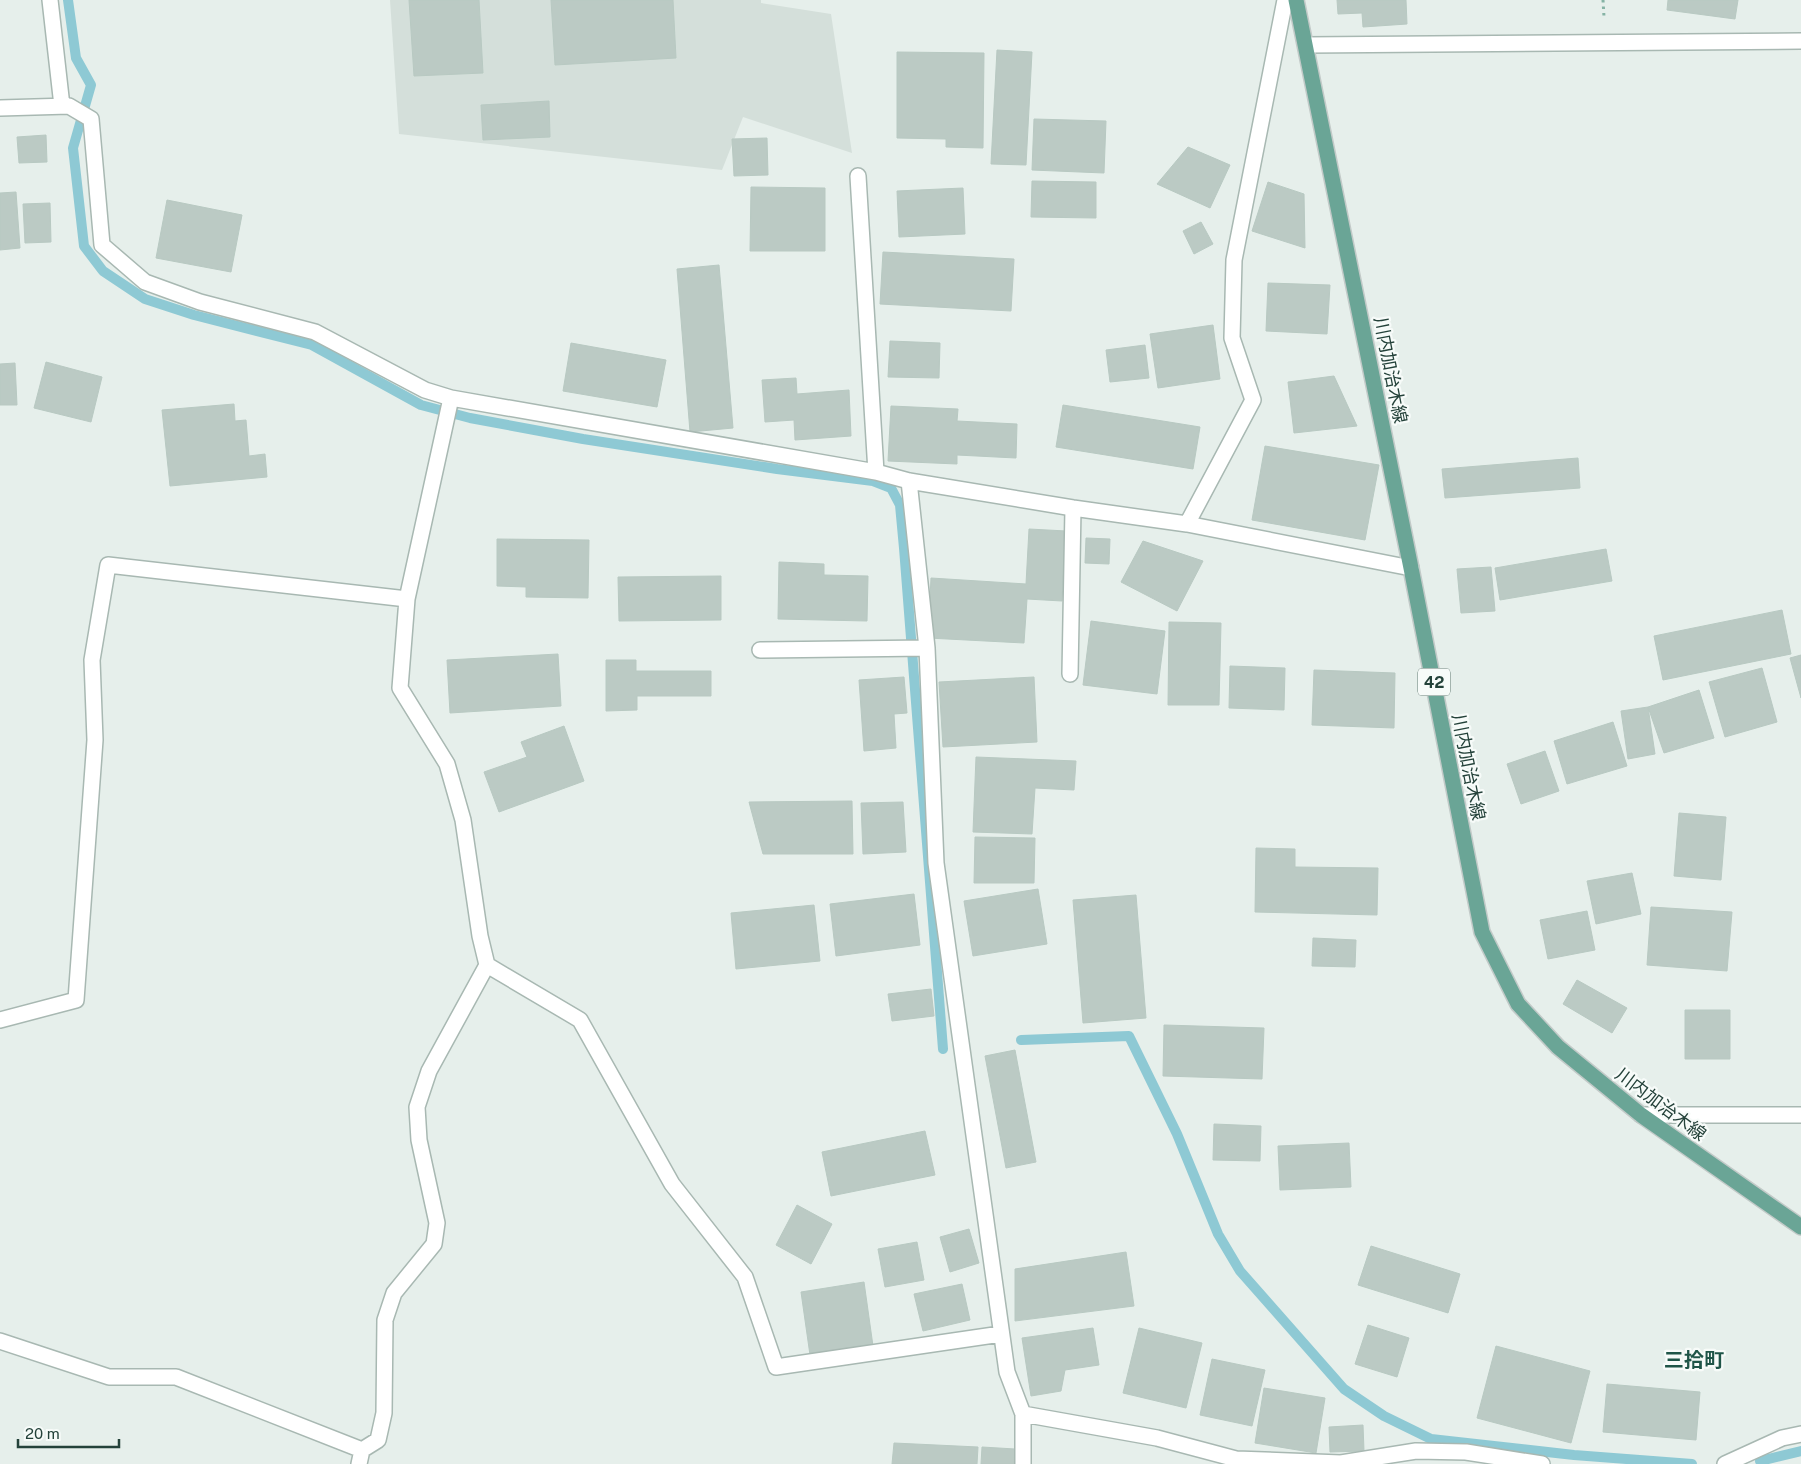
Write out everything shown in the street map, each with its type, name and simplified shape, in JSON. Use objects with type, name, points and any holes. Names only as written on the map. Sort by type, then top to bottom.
[{"type":"main road","name":"川内加治木線","points":[[1296,0],[1307,44],[1412,568],[1482,932],[1518,1004],[1558,1047],[1641,1115],[1801,1227]]},
{"type":"street","points":[[50,0],[66,106]]},
{"type":"street","points":[[1187,524],[1253,400],[1232,338],[1234,260],[1286,0]]},
{"type":"street","points":[[1307,44],[1801,41]]},
{"type":"street","points":[[0,108],[66,106],[91,119],[102,245],[145,282],[200,302],[316,332],[451,403],[876,472],[910,481],[1073,508],[1187,524],[1412,568]]},
{"type":"street","points":[[858,176],[876,472]]},
{"type":"street","points":[[0,1341],[109,1377],[176,1377],[361,1457],[378,1440],[384,1413],[385,1320],[394,1293],[434,1244],[437,1223],[419,1140],[417,1107],[429,1071],[487,965],[480,936],[463,820],[447,764],[400,688],[407,599],[451,403]]},
{"type":"street","points":[[910,481],[925,649],[936,863],[1001,1334],[1007,1372],[1023,1414],[1023,1464]]},
{"type":"street","points":[[1070,674],[1073,508]]},
{"type":"street","points":[[0,1020],[76,1000],[95,740],[92,660],[108,565],[407,599]]},
{"type":"street","points":[[760,650],[925,649]]},
{"type":"street","points":[[487,965],[580,1020],[672,1184],[745,1278],[776,1366],[1001,1334]]},
{"type":"street","points":[[1641,1115],[1801,1114]]},
{"type":"street","points":[[1023,1414],[1157,1438],[1236,1459],[1341,1463],[1416,1450],[1466,1452],[1542,1464]]},
{"type":"street","points":[[1724,1464],[1782,1438],[1801,1434]]},
{"type":"shaded area","points":[[390,0],[761,0],[761,3],[831,14],[852,153],[743,117],[722,170],[399,134]]},
{"type":"building","points":[[409,0],[479,0],[483,73],[414,76]]},
{"type":"building","points":[[551,0],[673,0],[676,58],[555,65]]},
{"type":"building","points":[[1337,0],[1406,0],[1407,24],[1363,27],[1362,13],[1338,14]]},
{"type":"building","points":[[1668,0],[1738,0],[1735,19],[1667,10]]},
{"type":"building","points":[[997,50],[1032,52],[1026,165],[991,164]]},
{"type":"building","points":[[897,52],[984,53],[983,148],[946,147],[946,139],[897,138]]},
{"type":"building","points":[[549,101],[550,137],[483,140],[481,105]]},
{"type":"building","points":[[1034,119],[1106,121],[1104,173],[1032,170]]},
{"type":"building","points":[[46,135],[47,162],[19,163],[17,137]]},
{"type":"building","points":[[767,138],[768,175],[734,176],[732,139]]},
{"type":"building","points":[[1188,147],[1230,165],[1210,208],[1157,184]]},
{"type":"building","points":[[1032,181],[1096,182],[1096,218],[1031,217]]},
{"type":"building","points":[[1268,182],[1304,194],[1305,248],[1252,231]]},
{"type":"building","points":[[751,187],[825,188],[825,251],[750,251]]},
{"type":"building","points":[[963,188],[965,234],[899,237],[897,191]]},
{"type":"building","points":[[16,192],[20,248],[0,250],[0,193]]},
{"type":"building","points":[[167,200],[242,215],[231,272],[156,258]]},
{"type":"building","points":[[50,203],[51,242],[25,243],[23,204]]},
{"type":"building","points":[[1201,222],[1213,244],[1194,254],[1183,231]]},
{"type":"building","points":[[883,252],[1014,259],[1011,311],[880,304]]},
{"type":"building","points":[[719,265],[733,428],[690,432],[677,269]]},
{"type":"building","points":[[1268,283],[1330,285],[1327,334],[1266,331]]},
{"type":"building","points":[[1213,325],[1220,379],[1158,388],[1150,334]]},
{"type":"building","points":[[890,341],[940,343],[939,378],[888,377]]},
{"type":"building","points":[[571,343],[666,360],[657,407],[563,391]]},
{"type":"building","points":[[1145,345],[1149,378],[1110,382],[1106,350]]},
{"type":"building","points":[[46,362],[102,377],[91,422],[34,408]]},
{"type":"building","points":[[15,363],[17,405],[0,405],[0,364]]},
{"type":"building","points":[[1334,376],[1357,426],[1294,433],[1288,382]]},
{"type":"building","points":[[796,378],[797,394],[849,390],[851,436],[795,440],[794,420],[765,422],[762,380]]},
{"type":"building","points":[[234,404],[235,421],[246,420],[249,456],[265,454],[267,477],[170,486],[162,410]]},
{"type":"building","points":[[1063,405],[1200,427],[1193,469],[1056,447]]},
{"type":"building","points":[[891,406],[958,409],[957,421],[1017,424],[1016,458],[957,455],[957,464],[888,461]]},
{"type":"building","points":[[1265,446],[1379,465],[1365,540],[1252,520]]},
{"type":"building","points":[[1578,458],[1580,488],[1445,498],[1442,469]]},
{"type":"building","points":[[1029,529],[1066,531],[1062,601],[1027,599],[1024,643],[928,638],[931,578],[1026,584]]},
{"type":"building","points":[[1086,538],[1110,539],[1109,564],[1085,563]]},
{"type":"building","points":[[497,539],[589,540],[588,598],[526,597],[526,587],[497,586]]},
{"type":"building","points":[[1143,541],[1203,561],[1177,611],[1121,582]]},
{"type":"building","points":[[1606,549],[1612,581],[1500,600],[1495,568]]},
{"type":"building","points":[[779,562],[824,564],[824,575],[868,576],[867,621],[778,619]]},
{"type":"building","points":[[1491,567],[1495,611],[1461,613],[1457,569]]},
{"type":"building","points":[[721,576],[721,620],[619,621],[618,577]]},
{"type":"building","points":[[1782,610],[1791,654],[1663,680],[1654,636]]},
{"type":"building","points":[[1091,621],[1165,631],[1157,694],[1083,685]]},
{"type":"building","points":[[1169,622],[1221,623],[1219,705],[1168,705]]},
{"type":"building","points":[[558,654],[561,706],[450,713],[447,660]]},
{"type":"building","points":[[1801,655],[1801,698],[1790,658]]},
{"type":"building","points":[[606,660],[636,660],[636,671],[711,671],[711,696],[637,696],[637,710],[606,711]]},
{"type":"building","points":[[1230,666],[1285,668],[1284,710],[1229,708]]},
{"type":"building","points":[[1762,668],[1777,722],[1725,737],[1709,682]]},
{"type":"building","points":[[1314,670],[1395,673],[1394,728],[1312,725]]},
{"type":"building","points":[[904,677],[907,713],[894,714],[896,748],[864,751],[859,680]]},
{"type":"building","points":[[1034,677],[1037,742],[943,747],[939,682]]},
{"type":"building","points":[[1699,690],[1714,738],[1664,753],[1648,707]]},
{"type":"building","points":[[1648,707],[1655,754],[1628,759],[1621,711]]},
{"type":"building","points":[[1613,722],[1627,766],[1567,784],[1554,741]]},
{"type":"building","points":[[564,726],[584,781],[499,812],[484,772],[527,757],[521,742]]},
{"type":"building","points":[[1545,751],[1559,791],[1521,804],[1507,764]]},
{"type":"building","points":[[976,757],[1076,761],[1074,790],[1035,788],[1032,834],[973,832]]},
{"type":"building","points":[[852,801],[853,854],[763,854],[749,802]]},
{"type":"building","points":[[903,802],[906,852],[863,854],[861,803]]},
{"type":"building","points":[[1679,813],[1726,817],[1721,880],[1674,876]]},
{"type":"building","points":[[975,837],[1035,838],[1034,883],[974,883]]},
{"type":"building","points":[[1256,848],[1295,849],[1295,867],[1378,868],[1377,915],[1255,912]]},
{"type":"building","points":[[1632,873],[1641,914],[1596,924],[1587,881]]},
{"type":"building","points":[[1038,889],[1047,944],[973,956],[964,901]]},
{"type":"building","points":[[914,894],[920,945],[836,956],[830,904]]},
{"type":"building","points":[[1136,895],[1146,1018],[1083,1023],[1073,900]]},
{"type":"building","points":[[814,905],[820,961],[736,969],[731,913]]},
{"type":"building","points":[[1651,907],[1732,912],[1727,971],[1647,965]]},
{"type":"building","points":[[1587,911],[1595,950],[1548,959],[1540,920]]},
{"type":"building","points":[[1313,938],[1356,940],[1355,967],[1312,966]]},
{"type":"building","points":[[1577,980],[1627,1008],[1612,1033],[1563,1004]]},
{"type":"building","points":[[931,989],[934,1016],[892,1021],[888,994]]},
{"type":"building","points":[[1685,1010],[1730,1010],[1730,1059],[1685,1059]]},
{"type":"building","points":[[1164,1025],[1264,1028],[1262,1079],[1163,1076]]},
{"type":"building","points":[[1015,1050],[1036,1162],[1006,1168],[985,1056]]},
{"type":"building","points":[[1214,1124],[1261,1126],[1260,1161],[1213,1160]]},
{"type":"building","points":[[925,1131],[935,1175],[831,1196],[822,1152]]},
{"type":"building","points":[[1349,1143],[1351,1187],[1280,1190],[1278,1146]]},
{"type":"building","points":[[797,1205],[832,1224],[811,1264],[776,1245]]},
{"type":"building","points":[[969,1229],[979,1263],[950,1272],[940,1237]]},
{"type":"building","points":[[917,1242],[924,1280],[885,1287],[878,1249]]},
{"type":"building","points":[[1371,1246],[1460,1274],[1448,1313],[1358,1285]]},
{"type":"building","points":[[1126,1252],[1134,1306],[1015,1321],[1015,1269]]},
{"type":"building","points":[[864,1282],[873,1346],[810,1355],[801,1292]]},
{"type":"building","points":[[962,1284],[970,1320],[923,1331],[914,1294]]},
{"type":"building","points":[[1368,1325],[1409,1338],[1397,1377],[1355,1364]]},
{"type":"building","points":[[1093,1328],[1099,1365],[1065,1370],[1061,1391],[1031,1396],[1022,1338]]},
{"type":"building","points":[[1139,1328],[1202,1343],[1186,1408],[1123,1393]]},
{"type":"building","points":[[1496,1346],[1590,1371],[1571,1443],[1477,1418]]},
{"type":"building","points":[[1212,1359],[1265,1370],[1252,1426],[1200,1415]]},
{"type":"building","points":[[1607,1384],[1700,1392],[1696,1440],[1603,1432]]},
{"type":"building","points":[[1264,1388],[1325,1398],[1316,1453],[1255,1443]]},
{"type":"building","points":[[1363,1425],[1364,1451],[1330,1452],[1329,1427]]},
{"type":"building","points":[[894,1443],[978,1447],[977,1464],[892,1464]]},
{"type":"building","points":[[982,1447],[1015,1449],[1014,1464],[981,1464]]},
{"type":"waterway","points":[[68,0],[76,58],[91,85],[73,148],[84,246],[103,271],[145,299],[194,315],[312,345],[421,405],[470,418],[583,439],[777,469],[873,481],[891,488],[900,505],[904,548],[943,1049]]},
{"type":"waterway","points":[[1021,1040],[1129,1036],[1177,1134],[1218,1234],[1240,1271],[1344,1389],[1384,1416],[1431,1439],[1574,1455],[1692,1464]]},
{"type":"waterway","points":[[1760,1461],[1801,1451]]},
{"type":"district","name":"三拾町","points":[[1694,1360]]}]
